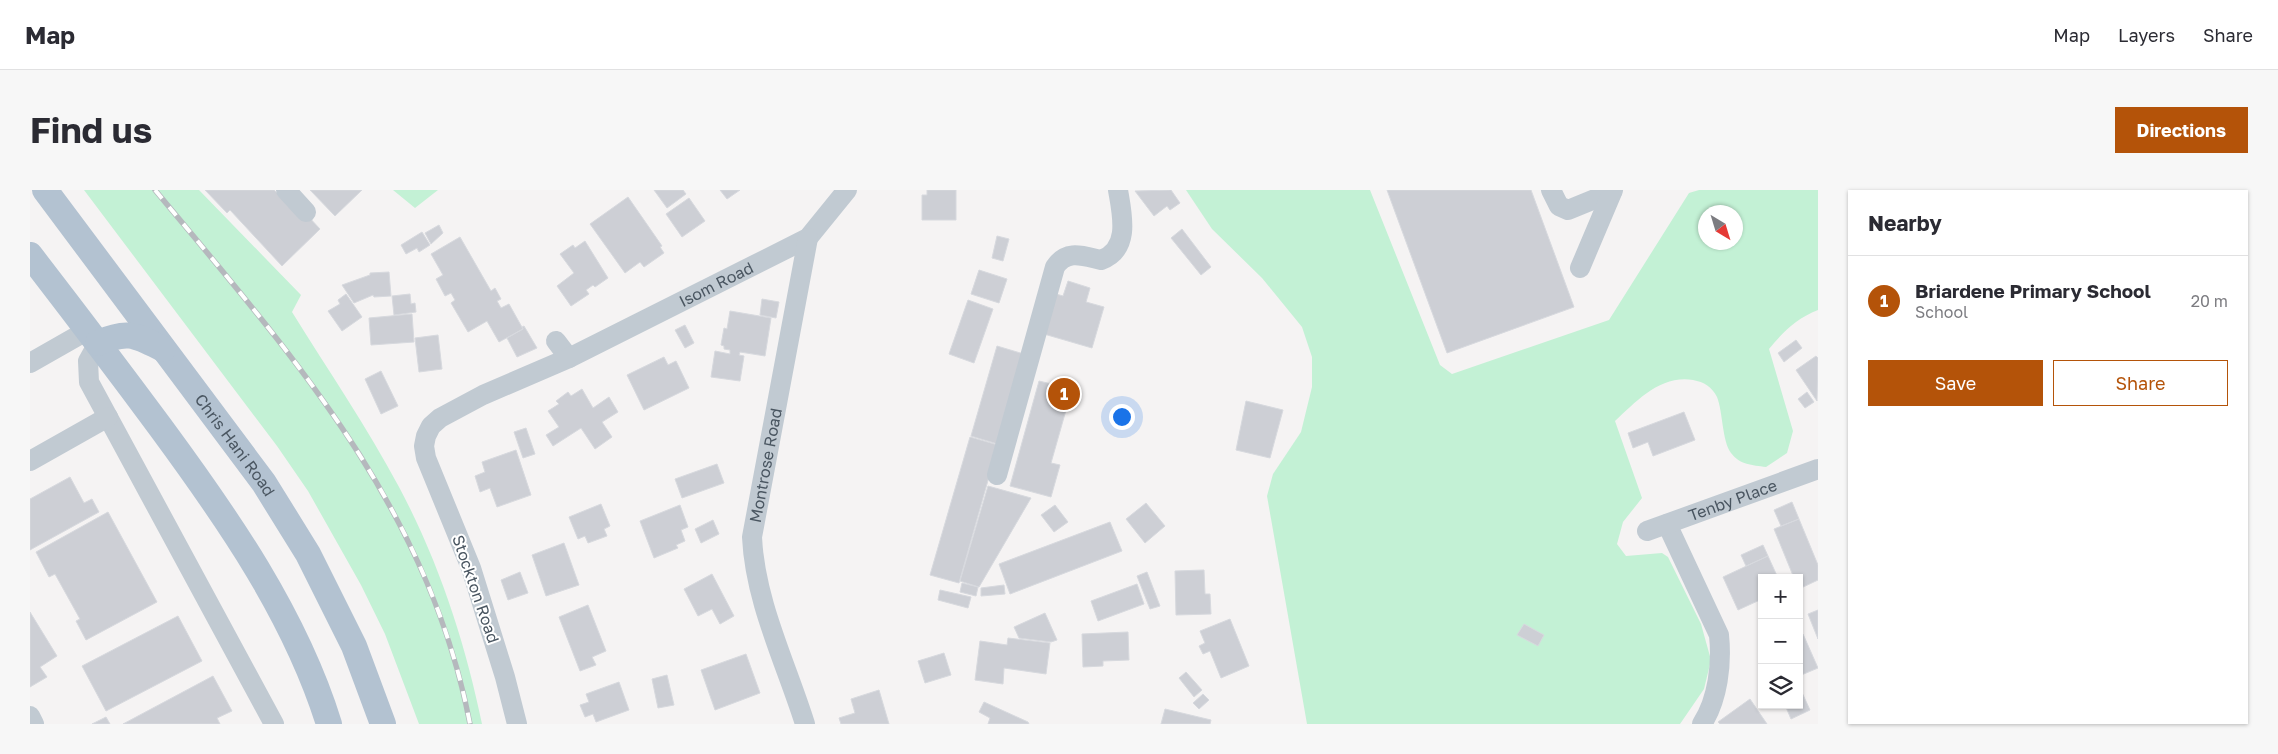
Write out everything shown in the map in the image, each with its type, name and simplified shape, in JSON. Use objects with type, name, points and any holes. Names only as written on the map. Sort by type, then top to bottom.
[{"type":"main road","name":"Chris Hani Road","points":[[45,190],[264,483],[308,554],[354,646],[383,724]]},
{"type":"main road","points":[[30,255],[93,336],[188,465],[248,552],[289,627],[322,703],[328,724]]},
{"type":"main road","points":[[93,336],[117,334],[137,336],[164,349]]},
{"type":"street","points":[[286,190],[306,212]]},
{"type":"street","name":"Isom Road","points":[[426,458],[424,446],[426,436],[431,426],[440,418],[483,395],[569,358],[808,238],[847,190]]},
{"type":"street","points":[[997,475],[1054,267],[1059,260],[1072,254],[1101,260],[1113,254],[1118,247],[1122,234],[1118,190]]},
{"type":"street","points":[[1551,190],[1559,206],[1568,210],[1613,191]]},
{"type":"street","points":[[1580,268],[1613,191]]},
{"type":"street","name":"Montrose Road","points":[[805,724],[760,590],[753,555],[752,537],[808,238]]},
{"type":"street","points":[[30,363],[93,336]]},
{"type":"street","points":[[93,336],[88,361],[89,382],[274,724]]},
{"type":"street","points":[[556,341],[569,358]]},
{"type":"street","points":[[30,461],[108,417]]},
{"type":"street","name":"Stockton Road","points":[[426,458],[471,568],[505,677],[517,724]]},
{"type":"street","name":"Tenby Place","points":[[1647,531],[1818,470]]},
{"type":"street","points":[[1666,524],[1719,635],[1721,655],[1718,681],[1702,724]]},
{"type":"street","points":[[30,716],[34,724]]},
{"type":"green space","points":[[84,190],[199,190],[301,295],[292,312],[387,465],[426,544],[459,633],[482,724],[419,724],[385,634],[361,585],[308,491],[277,446]]},
{"type":"green space","points":[[393,190],[438,190],[415,208]]},
{"type":"green space","points":[[1186,190],[1370,190],[1440,365],[1452,374],[1609,320],[1689,193],[1699,190],[1818,190],[1818,310],[1803,317],[1791,326],[1769,349],[1793,431],[1787,453],[1766,467],[1747,464],[1738,460],[1728,448],[1717,397],[1707,385],[1693,380],[1670,381],[1650,391],[1615,421],[1642,498],[1623,522],[1617,544],[1626,556],[1662,553],[1668,557],[1701,624],[1711,660],[1704,689],[1680,724],[1307,724],[1267,496],[1273,474],[1301,432],[1312,387],[1312,357],[1302,327],[1262,278],[1212,229]]},
{"type":"building","points":[[205,190],[274,190],[289,205],[293,200],[320,229],[282,266],[230,210],[227,213]]},
{"type":"building","points":[[310,190],[362,190],[335,216]]},
{"type":"building","points":[[654,190],[683,190],[686,194],[667,208]]},
{"type":"building","points":[[720,190],[740,190],[727,199]]},
{"type":"building","points":[[927,190],[956,190],[956,220],[922,220],[922,195],[927,195]]},
{"type":"building","points":[[1171,190],[1180,203],[1170,210],[1167,206],[1154,216],[1135,191]]},
{"type":"building","points":[[1387,190],[1531,190],[1574,307],[1447,353]]},
{"type":"building","points":[[628,197],[662,246],[660,247],[664,253],[644,267],[640,262],[625,273],[590,224]]},
{"type":"building","points":[[689,198],[705,221],[682,237],[666,214]]},
{"type":"building","points":[[439,225],[443,233],[431,244],[425,233]]},
{"type":"building","points":[[1182,229],[1211,267],[1201,275],[1171,238]]},
{"type":"building","points":[[422,232],[430,245],[419,252],[417,248],[406,254],[401,245]]},
{"type":"building","points":[[997,236],[1009,239],[1003,261],[992,258]]},
{"type":"building","points":[[460,237],[491,291],[495,288],[501,299],[497,301],[501,308],[509,304],[523,329],[499,342],[487,321],[468,332],[451,303],[455,300],[451,293],[445,296],[436,279],[443,275],[431,254]]},
{"type":"building","points":[[585,241],[608,278],[595,287],[593,285],[586,290],[589,294],[571,306],[557,286],[574,273],[560,254],[573,245],[575,248]]},
{"type":"building","points":[[979,270],[1007,279],[999,303],[971,294]]},
{"type":"building","points":[[389,272],[391,296],[374,297],[373,295],[354,303],[342,285],[370,275],[370,273]]},
{"type":"building","points":[[1068,281],[1090,288],[1086,302],[1104,307],[1092,348],[1044,334],[1056,294],[1063,296]]},
{"type":"building","points":[[346,294],[362,317],[342,331],[328,311],[340,304],[338,300]]},
{"type":"building","points":[[410,294],[411,304],[415,303],[416,312],[394,315],[392,296]]},
{"type":"building","points":[[762,299],[779,302],[776,318],[760,315]]},
{"type":"building","points":[[968,300],[993,309],[974,363],[949,354]]},
{"type":"building","points":[[730,311],[771,318],[765,356],[740,352],[739,355],[744,356],[740,381],[711,377],[715,351],[730,354],[730,350],[724,349],[724,346],[721,345],[724,328],[727,329]]},
{"type":"building","points":[[412,314],[414,342],[371,345],[369,318]]},
{"type":"building","points":[[685,325],[694,343],[685,348],[675,330]]},
{"type":"building","points":[[524,326],[537,348],[517,357],[507,338],[523,329],[522,327]]},
{"type":"building","points":[[438,335],[442,369],[419,372],[415,338]]},
{"type":"building","points":[[1796,340],[1802,348],[1784,362],[1778,353]]},
{"type":"building","points":[[997,346],[1027,355],[1001,445],[971,436]]},
{"type":"building","points":[[1816,356],[1818,358],[1817,401],[1796,370]]},
{"type":"building","points":[[664,357],[668,365],[676,361],[689,388],[644,410],[627,375]]},
{"type":"building","points":[[381,371],[398,406],[381,414],[365,379]]},
{"type":"building","points":[[1039,381],[1072,389],[1051,463],[1060,465],[1051,497],[1010,486]]},
{"type":"building","points":[[582,389],[593,408],[609,397],[618,412],[602,422],[612,437],[595,449],[581,428],[553,446],[546,435],[559,427],[548,411],[559,404],[556,401],[568,392],[571,396]]},
{"type":"building","points":[[1807,392],[1814,402],[1805,408],[1798,399]]},
{"type":"building","points":[[1246,401],[1283,410],[1270,458],[1236,450]]},
{"type":"building","points":[[1684,412],[1695,440],[1653,456],[1648,442],[1633,448],[1628,433]]},
{"type":"building","points":[[526,428],[535,454],[523,458],[514,432]]},
{"type":"building","points":[[970,437],[998,445],[959,583],[930,575]]},
{"type":"building","points":[[516,450],[531,495],[497,507],[490,488],[480,492],[475,476],[485,472],[482,462]]},
{"type":"building","points":[[717,464],[724,483],[682,498],[675,479]]},
{"type":"building","points":[[70,477],[84,503],[92,499],[99,512],[30,550],[30,499]]},
{"type":"building","points":[[988,486],[1031,498],[979,587],[960,581]]},
{"type":"building","points":[[1792,502],[1799,519],[1781,526],[1774,510]]},
{"type":"building","points":[[1146,503],[1165,526],[1145,543],[1126,519]]},
{"type":"building","points":[[601,504],[610,526],[604,529],[607,536],[588,543],[585,536],[578,539],[569,517]]},
{"type":"building","points":[[680,505],[688,527],[681,530],[685,541],[676,545],[678,548],[654,558],[640,521]]},
{"type":"building","points":[[1055,505],[1068,522],[1054,532],[1041,515]]},
{"type":"building","points":[[108,512],[157,602],[86,640],[76,621],[80,619],[55,574],[49,577],[36,552]]},
{"type":"building","points":[[1799,519],[1818,565],[1818,580],[1803,587],[1803,574],[1792,574],[1774,529]]},
{"type":"building","points":[[713,520],[719,534],[701,543],[695,529]]},
{"type":"building","points":[[1110,522],[1122,551],[1010,594],[999,564]]},
{"type":"building","points":[[564,543],[579,585],[546,596],[532,555]]},
{"type":"building","points":[[1763,545],[1768,556],[1746,566],[1741,555]]},
{"type":"building","points":[[1768,556],[1776,574],[1758,574],[1758,601],[1738,610],[1723,577]]},
{"type":"building","points":[[1204,570],[1205,594],[1210,594],[1211,614],[1176,615],[1175,571]]},
{"type":"building","points":[[520,572],[528,593],[508,600],[501,580]]},
{"type":"building","points":[[1147,572],[1160,606],[1150,609],[1137,576]]},
{"type":"building","points":[[712,574],[734,616],[720,624],[712,609],[698,616],[684,589]]},
{"type":"building","points":[[962,583],[978,587],[976,596],[960,592]]},
{"type":"building","points":[[1137,584],[1144,604],[1098,621],[1091,601]]},
{"type":"building","points":[[1004,585],[1005,594],[981,596],[981,588]]},
{"type":"building","points":[[940,590],[971,597],[968,608],[938,600]]},
{"type":"building","points":[[588,605],[606,651],[592,657],[596,665],[580,671],[559,617]]},
{"type":"building","points":[[1818,610],[1818,639],[1808,614]]},
{"type":"building","points":[[30,612],[57,656],[40,667],[47,677],[30,687]]},
{"type":"building","points":[[1045,613],[1057,640],[1051,642],[1019,638],[1014,627]]},
{"type":"building","points":[[178,616],[202,661],[106,711],[82,666]]},
{"type":"building","points":[[1230,619],[1249,666],[1221,678],[1210,651],[1203,654],[1199,646],[1205,643],[1200,631]]},
{"type":"building","points":[[1524,624],[1544,635],[1538,646],[1517,635]]},
{"type":"building","points":[[1128,632],[1129,660],[1103,661],[1103,666],[1083,667],[1082,634]]},
{"type":"building","points":[[1803,634],[1818,668],[1803,674]]},
{"type":"building","points":[[1008,638],[1050,643],[1046,674],[1004,668],[1003,684],[975,680],[980,641],[1007,645]]},
{"type":"building","points":[[944,653],[951,675],[925,683],[918,661]]},
{"type":"building","points":[[746,654],[760,693],[715,710],[701,670]]},
{"type":"building","points":[[1186,672],[1202,690],[1194,697],[1179,678]]},
{"type":"building","points":[[667,675],[674,705],[658,708],[652,679]]},
{"type":"building","points":[[213,676],[232,711],[217,718],[220,724],[123,724]]},
{"type":"building","points":[[619,682],[629,710],[596,722],[593,714],[585,717],[580,705],[589,702],[586,694]]},
{"type":"building","points":[[879,690],[889,724],[841,724],[839,718],[855,713],[851,699]]},
{"type":"building","points":[[1203,694],[1209,700],[1199,709],[1193,703]]},
{"type":"building","points":[[1803,695],[1810,710],[1791,719],[1787,709],[1803,709]]},
{"type":"building","points":[[1750,699],[1767,724],[1720,724],[1718,722]]},
{"type":"building","points":[[984,702],[1029,724],[988,724],[990,718],[979,712]]},
{"type":"building","points":[[1165,709],[1211,720],[1210,724],[1161,724]]},
{"type":"building","points":[[106,717],[110,724],[92,724]]},
{"type":"railway","points":[[155,190],[256,312],[304,374],[348,437],[388,503],[422,572],[450,645],[470,724]]},
{"type":"place","name":"Briardene Primary School","points":[[1064,394]]}]
